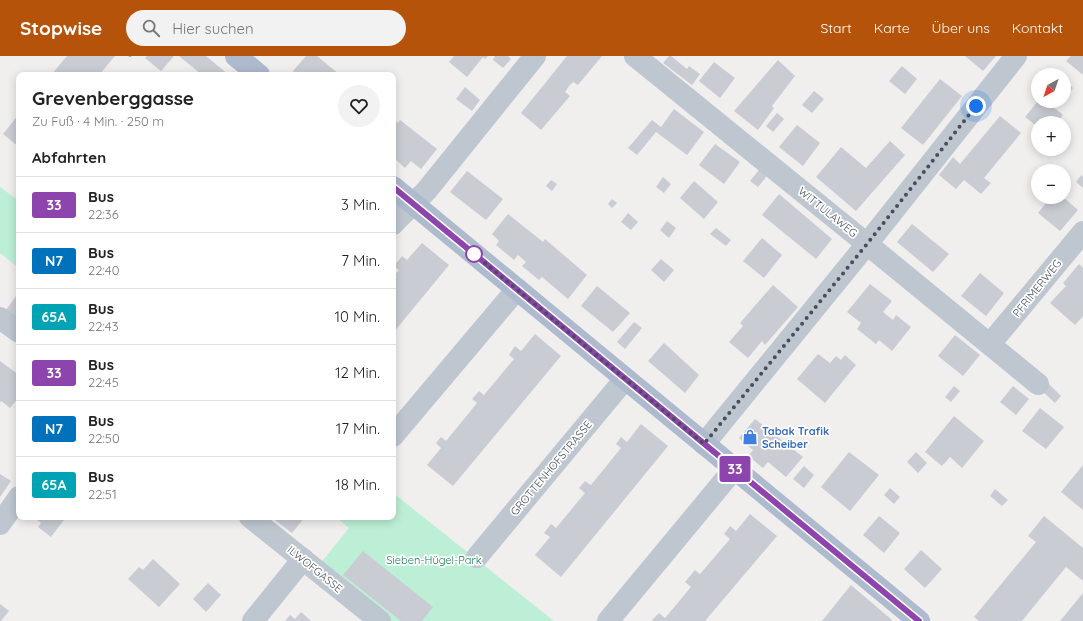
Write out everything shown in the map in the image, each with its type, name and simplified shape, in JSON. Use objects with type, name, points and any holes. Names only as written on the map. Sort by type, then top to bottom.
[{"type":"main road","points":[[236,56],[255,72]]},
{"type":"main road","points":[[396,189],[919,621]]},
{"type":"street","points":[[396,220],[427,190],[535,56]]},
{"type":"street","name":"WITTULAWEG","points":[[635,56],[1038,384]]},
{"type":"street","points":[[704,444],[867,244],[1016,56]]},
{"type":"street","name":"PFRIMERWEG","points":[[990,344],[1083,232]]},
{"type":"street","points":[[396,432],[517,289]]},
{"type":"street","points":[[0,318],[16,330]]},
{"type":"street","name":"GROTTENHOFSTRASSE","points":[[477,557],[625,379]]},
{"type":"street","points":[[608,621],[734,469]]},
{"type":"street","points":[[0,524],[16,501]]},
{"type":"street","name":"ILWOFGASSE","points":[[254,520],[380,621]]},
{"type":"street","points":[[253,621],[303,559]]},
{"type":"green space","points":[[0,187],[16,199],[16,266],[0,253]]},
{"type":"green space","name":"Sieben-Hügel-Park","points":[[396,495],[554,621],[367,621],[311,575],[349,528],[340,520],[396,520]]},
{"type":"building","points":[[67,56],[115,56],[102,72],[54,72]]},
{"type":"building","points":[[147,56],[174,56],[161,71],[145,58]]},
{"type":"building","points":[[179,56],[206,56],[225,72],[198,72]]},
{"type":"building","points":[[306,56],[317,56],[336,72],[294,72],[293,71]]},
{"type":"building","points":[[454,56],[488,56],[485,59],[483,57],[467,77],[449,62]]},
{"type":"building","points":[[495,56],[508,56],[511,59],[503,68],[493,60]]},
{"type":"building","points":[[567,56],[602,56],[578,85],[573,82],[569,86],[565,92],[570,96],[541,130],[521,113]]},
{"type":"building","points":[[669,56],[687,69],[689,66],[700,74],[692,85],[663,63]]},
{"type":"building","points":[[965,56],[996,56],[983,71]]},
{"type":"building","points":[[1071,56],[1083,56],[1083,75],[1066,61]]},
{"type":"building","points":[[778,60],[795,76],[772,106],[774,108],[758,130],[734,111]]},
{"type":"building","points":[[714,62],[735,78],[720,98],[699,81]]},
{"type":"building","points":[[902,66],[917,79],[905,94],[889,81]]},
{"type":"building","points":[[940,79],[962,96],[923,145],[901,128]]},
{"type":"building","points":[[465,87],[480,100],[472,111],[456,99]]},
{"type":"building","points":[[814,91],[824,99],[812,113],[802,105]]},
{"type":"building","points":[[1032,108],[1054,108],[1063,115],[1031,116],[1031,122],[1025,117]]},
{"type":"building","points":[[674,109],[704,132],[687,155],[656,132],[637,155],[628,148],[652,120],[661,127]]},
{"type":"building","points":[[777,113],[784,119],[773,132],[766,126]]},
{"type":"building","points":[[1000,116],[1021,133],[984,178],[991,183],[981,194],[964,180],[956,189],[939,175],[953,157],[960,164]]},
{"type":"building","points":[[16,118],[16,145],[3,134]]},
{"type":"building","points":[[400,120],[437,149],[421,169],[411,161],[405,168],[396,160],[396,121],[398,123]]},
{"type":"building","points":[[797,125],[820,143],[803,166],[779,147]]},
{"type":"building","points":[[890,141],[905,155],[856,211],[816,177],[841,147],[866,168]]},
{"type":"building","points":[[715,144],[740,162],[724,184],[699,165]]},
{"type":"building","points":[[759,170],[767,176],[758,187],[750,181]]},
{"type":"building","points":[[467,171],[503,199],[486,220],[450,192]]},
{"type":"building","points":[[1081,175],[1083,177],[1083,188],[1076,182]]},
{"type":"building","points":[[663,177],[671,184],[664,193],[656,187]]},
{"type":"building","points":[[551,180],[557,184],[552,191],[546,186]]},
{"type":"building","points":[[694,181],[718,202],[704,219],[680,198]]},
{"type":"building","points":[[779,194],[832,239],[816,259],[762,215]]},
{"type":"building","points":[[612,199],[617,203],[612,208],[608,204]]},
{"type":"building","points":[[1045,204],[1071,204],[1078,210],[1060,231],[1038,213]]},
{"type":"building","points":[[628,213],[638,222],[631,230],[621,222]]},
{"type":"building","points":[[508,214],[543,242],[545,239],[587,275],[568,299],[542,277],[539,280],[522,266],[526,262],[518,255],[514,260],[496,245],[499,241],[492,234]]},
{"type":"building","points":[[667,221],[676,228],[669,238],[660,230]]},
{"type":"building","points":[[912,224],[949,254],[933,272],[897,242]]},
{"type":"building","points":[[716,228],[731,240],[726,246],[710,234]]},
{"type":"building","points":[[762,238],[782,255],[764,278],[743,261]]},
{"type":"building","points":[[422,243],[449,265],[396,329],[396,274],[399,270],[396,268],[396,264],[402,256],[407,260]]},
{"type":"building","points":[[661,259],[674,270],[664,282],[651,270]]},
{"type":"building","points":[[1079,264],[1083,268],[1083,316],[1075,325],[1050,303],[1066,286],[1063,283]]},
{"type":"building","points":[[980,273],[1004,293],[986,316],[961,296]]},
{"type":"building","points":[[870,284],[892,301],[883,312],[893,320],[896,315],[911,327],[892,351],[879,340],[876,344],[857,329],[861,323],[847,312]]},
{"type":"building","points":[[773,285],[798,307],[765,345],[762,341],[748,358],[729,342],[743,326],[740,323]]},
{"type":"building","points":[[597,286],[630,313],[613,332],[581,306]]},
{"type":"building","points":[[16,296],[16,318],[6,310]]},
{"type":"building","points":[[634,322],[642,328],[625,349],[617,342]]},
{"type":"building","points":[[535,334],[561,356],[453,486],[427,465],[441,448],[436,443],[441,437],[446,441],[477,403],[472,399],[479,391],[484,395],[514,359],[509,355],[515,346],[521,351]]},
{"type":"building","points":[[955,335],[980,355],[963,376],[938,356]]},
{"type":"building","points":[[664,343],[699,375],[685,393],[648,361]]},
{"type":"building","points":[[818,354],[830,363],[836,356],[841,360],[845,355],[856,365],[825,403],[797,379]]},
{"type":"building","points":[[0,361],[16,373],[16,401],[10,408],[1,401],[0,403]]},
{"type":"building","points":[[1049,384],[1061,396],[1055,403],[1042,391]]},
{"type":"building","points":[[954,386],[960,391],[951,402],[945,397]]},
{"type":"building","points":[[1013,386],[1029,399],[1016,415],[1000,402]]},
{"type":"building","points":[[1040,408],[1064,427],[1046,449],[1022,431]]},
{"type":"building","points":[[954,416],[984,441],[962,468],[950,457],[942,466],[925,452]]},
{"type":"building","points":[[755,419],[803,457],[786,477],[768,462],[763,468],[748,456],[753,450],[739,438]]},
{"type":"building","points":[[641,424],[668,446],[561,577],[535,555],[550,537],[544,533],[551,524],[556,528],[585,493],[579,488],[585,481],[591,485],[621,448],[616,444],[621,437],[627,442]]},
{"type":"building","points":[[849,452],[879,475],[850,511],[821,487]]},
{"type":"building","points":[[916,452],[927,463],[918,473],[907,462]]},
{"type":"building","points":[[1083,465],[1083,510],[1061,492]]},
{"type":"building","points":[[804,466],[814,475],[804,488],[793,479]]},
{"type":"building","points":[[0,474],[11,481],[0,497]]},
{"type":"building","points":[[890,488],[900,497],[894,504],[884,495]]},
{"type":"building","points":[[995,489],[1008,500],[1002,506],[990,496]]},
{"type":"building","points":[[750,514],[777,536],[705,621],[652,620],[659,613],[665,618],[691,587],[685,582],[695,570],[700,574],[730,539],[724,534],[730,526],[736,531]]},
{"type":"building","points":[[879,516],[900,533],[884,553],[863,535]]},
{"type":"building","points":[[1044,516],[1083,548],[1083,581],[1066,567],[1022,621],[979,621],[974,617],[1036,542],[1028,536]]},
{"type":"building","points":[[37,520],[64,520],[51,537],[38,527],[41,523]]},
{"type":"building","points":[[275,520],[303,520],[292,533]]},
{"type":"building","points":[[921,550],[942,569],[925,588],[904,569]]},
{"type":"building","points":[[363,551],[433,607],[422,621],[401,621],[343,575]]},
{"type":"building","points":[[153,559],[180,584],[159,607],[128,579],[139,567],[143,570]]},
{"type":"building","points":[[208,583],[221,595],[206,612],[193,599]]},
{"type":"building","points":[[851,585],[892,620],[822,621]]},
{"type":"building","points":[[1083,593],[1083,621],[1060,621]]},
{"type":"building","points":[[0,604],[9,611],[1,621],[0,621]]},
{"type":"building","points":[[301,612],[311,621],[285,621],[290,615],[295,619]]},
{"type":"bus line","name":"33","points":[[396,189],[919,621]]},
{"type":"place","name":"Tabak Trafik Scheiber","points":[[750,437]]},
{"type":"route","points":[[474,254],[704,444],[867,244],[976,106]]}]
